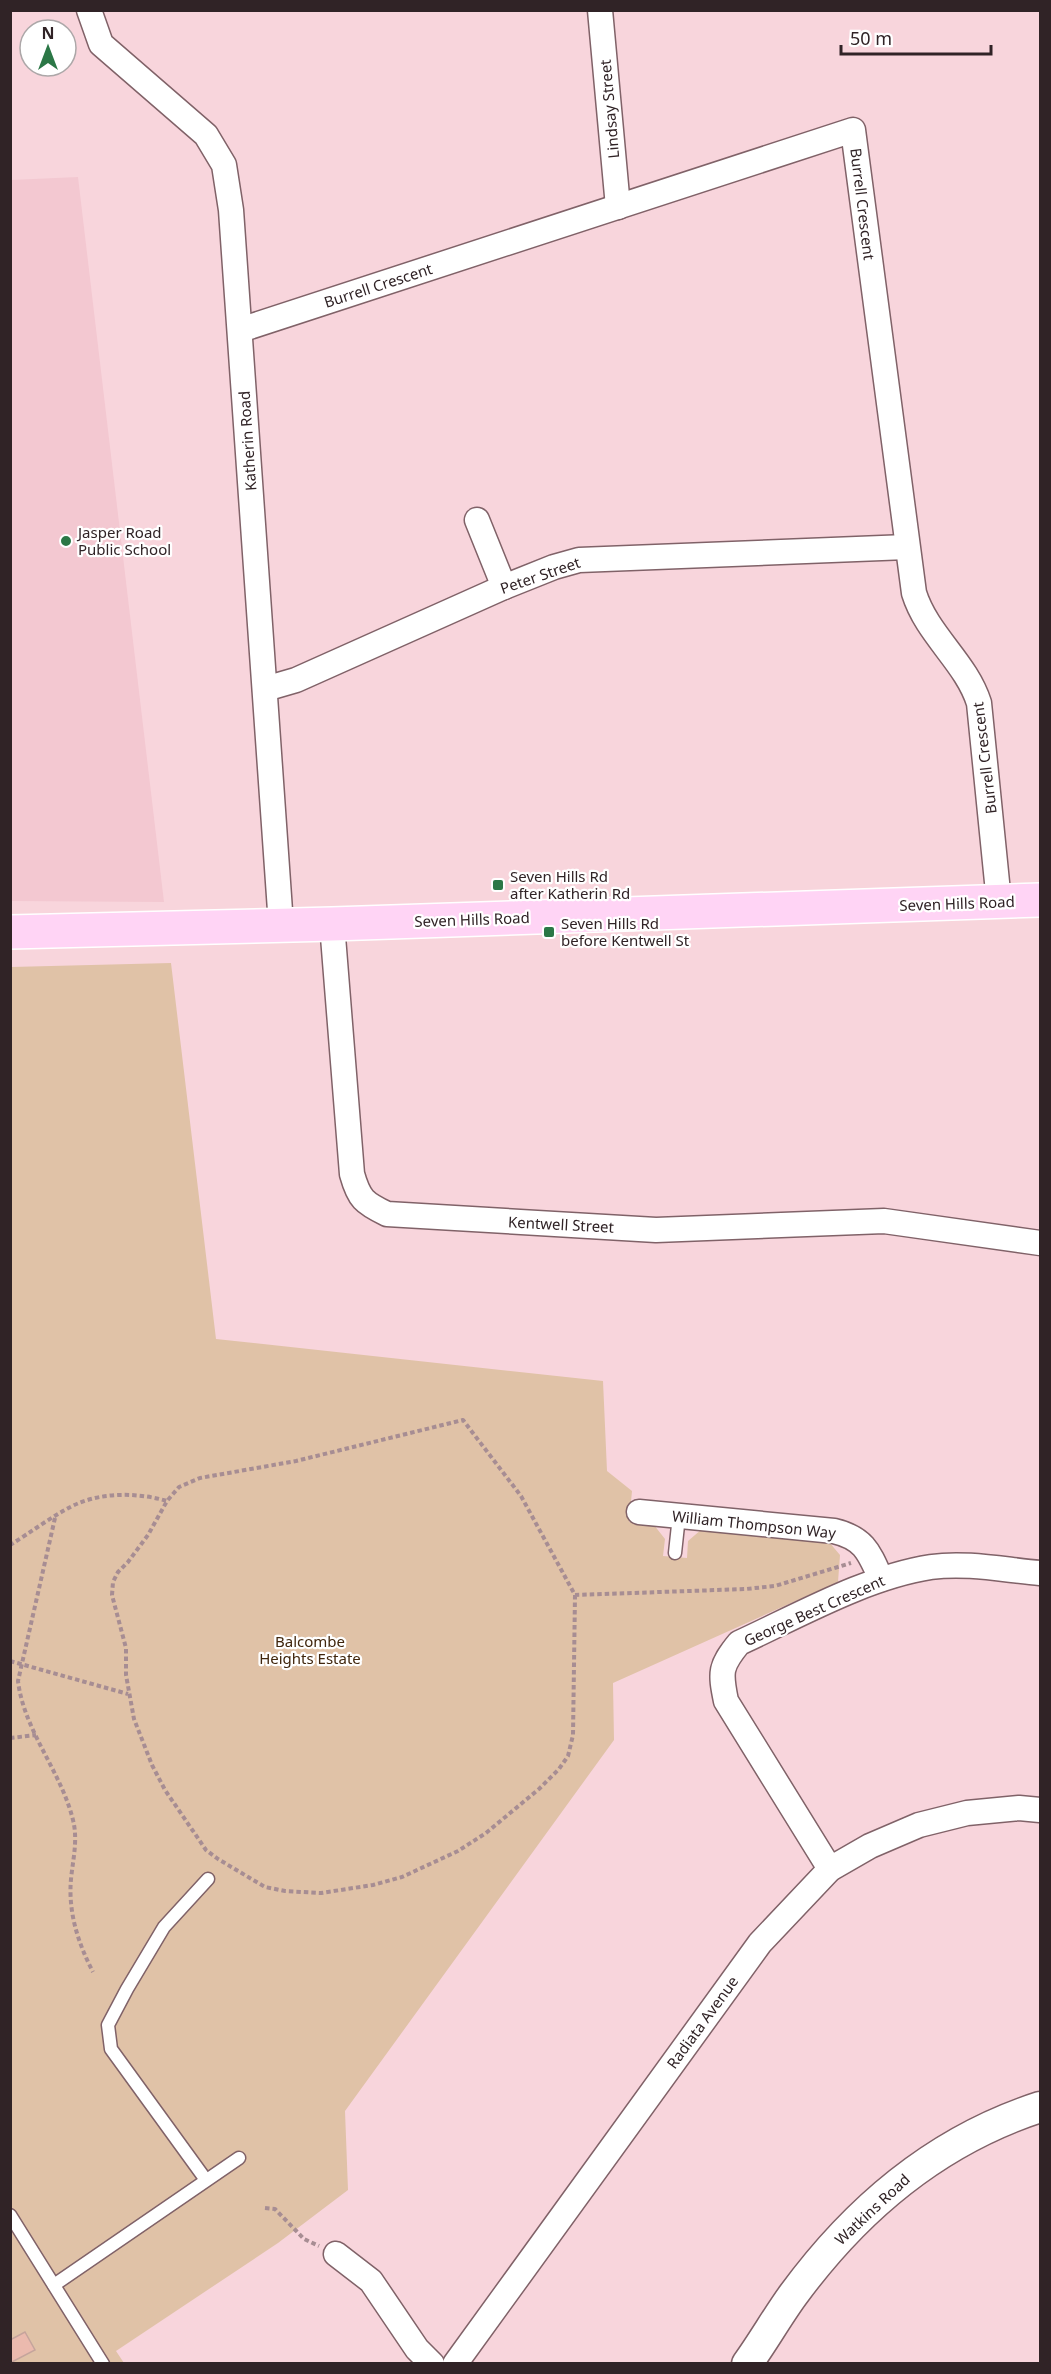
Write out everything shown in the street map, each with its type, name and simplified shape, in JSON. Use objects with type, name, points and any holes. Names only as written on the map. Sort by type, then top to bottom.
[{"type":"main road","name":"Seven Hills Road","points":[[10,932],[281,926],[1041,900]]},
{"type":"street","name":"Katherin Road","points":[[89,10],[101,44],[206,135],[224,165],[231,210],[240,330],[258,618],[281,926]]},
{"type":"street","name":"Lindsay Street","points":[[600,10],[618,207]]},
{"type":"street","name":"Burrell Crescent","points":[[240,330],[854,129],[907,547],[918,604],[928,624],[972,684],[979,703],[999,902]]},
{"type":"street","points":[[477,520],[504,587]]},
{"type":"street","name":"Peter Street","points":[[265,689],[296,680],[504,587],[560,565],[591,558],[907,547]]},
{"type":"street","name":"Kentwell Street","points":[[332,924],[352,1174],[358,1194],[372,1207],[387,1214],[656,1230],[884,1221],[1041,1243]]},
{"type":"street","name":"William Thompson Way","points":[[639,1512],[848,1535],[864,1545],[876,1568]]},
{"type":"street","name":"George Best Crescent","points":[[830,1869],[726,1701],[722,1682],[724,1660],[739,1642],[876,1568],[964,1565],[1041,1574]]},
{"type":"street","name":"Radiata Avenue","points":[[455,2364],[760,1943],[830,1869],[870,1846],[919,1825],[967,1813],[1019,1808],[1041,1810]]},
{"type":"street","name":"Watkins Road","points":[[747,2364],[794,2294],[836,2241],[877,2200],[915,2169],[962,2142],[1022,2113],[1041,2107]]},
{"type":"street","points":[[336,2254],[371,2281],[417,2349],[432,2364]]},
{"type":"lane","points":[[675,1553],[679,1516]]},
{"type":"lane","points":[[207,2180],[111,2049],[108,2025],[164,1927],[208,1878]]},
{"type":"lane","points":[[54,2285],[239,2158]]},
{"type":"lane","points":[[10,2215],[103,2364]]},
{"type":"path","points":[[463,1420],[521,1496],[575,1595],[573,1735],[568,1756],[560,1769],[486,1833],[458,1851],[402,1877],[373,1885],[321,1893],[285,1892],[265,1887],[207,1850],[165,1790],[152,1765],[128,1694],[126,1648],[112,1595],[113,1582],[118,1572],[148,1535],[167,1501],[179,1487],[200,1478],[296,1461],[463,1420]]},
{"type":"path","points":[[10,1545],[78,1503],[102,1497],[132,1495],[167,1501]]},
{"type":"path","points":[[55,1518],[18,1680],[21,1701],[69,1804],[76,1846],[71,1898],[74,1924],[81,1949],[93,1972]]},
{"type":"path","points":[[575,1595],[746,1589],[876,1568]]},
{"type":"path","points":[[10,1661],[128,1694]]},
{"type":"path","points":[[10,1738],[36,1735]]},
{"type":"path","points":[[265,2208],[274,2209],[304,2239],[336,2254]]},
{"type":"shaded area","name":"Jasper Road Public School","points":[[78,177],[164,902],[11,901],[11,180]]},
{"type":"green space","name":"Balcombe Heights Estate","points":[[171,963],[216,1339],[603,1381],[607,1471],[632,1491],[629,1522],[654,1525],[665,1539],[663,1556],[687,1558],[688,1541],[702,1529],[829,1542],[840,1555],[838,1582],[613,1683],[614,1740],[345,2111],[348,2190],[278,2243],[116,2351],[124,2363],[11,2363],[11,967]]},
{"type":"building","points":[[25,2332],[35,2350],[10,2363],[10,2340]]},
{"type":"place","name":"Jasper Road Public School","points":[[66,541]]},
{"type":"place","name":"Seven Hills Rd after Katherin Rd","points":[[498,885]]},
{"type":"place","name":"Seven Hills Rd before Kentwell St","points":[[549,932]]}]
